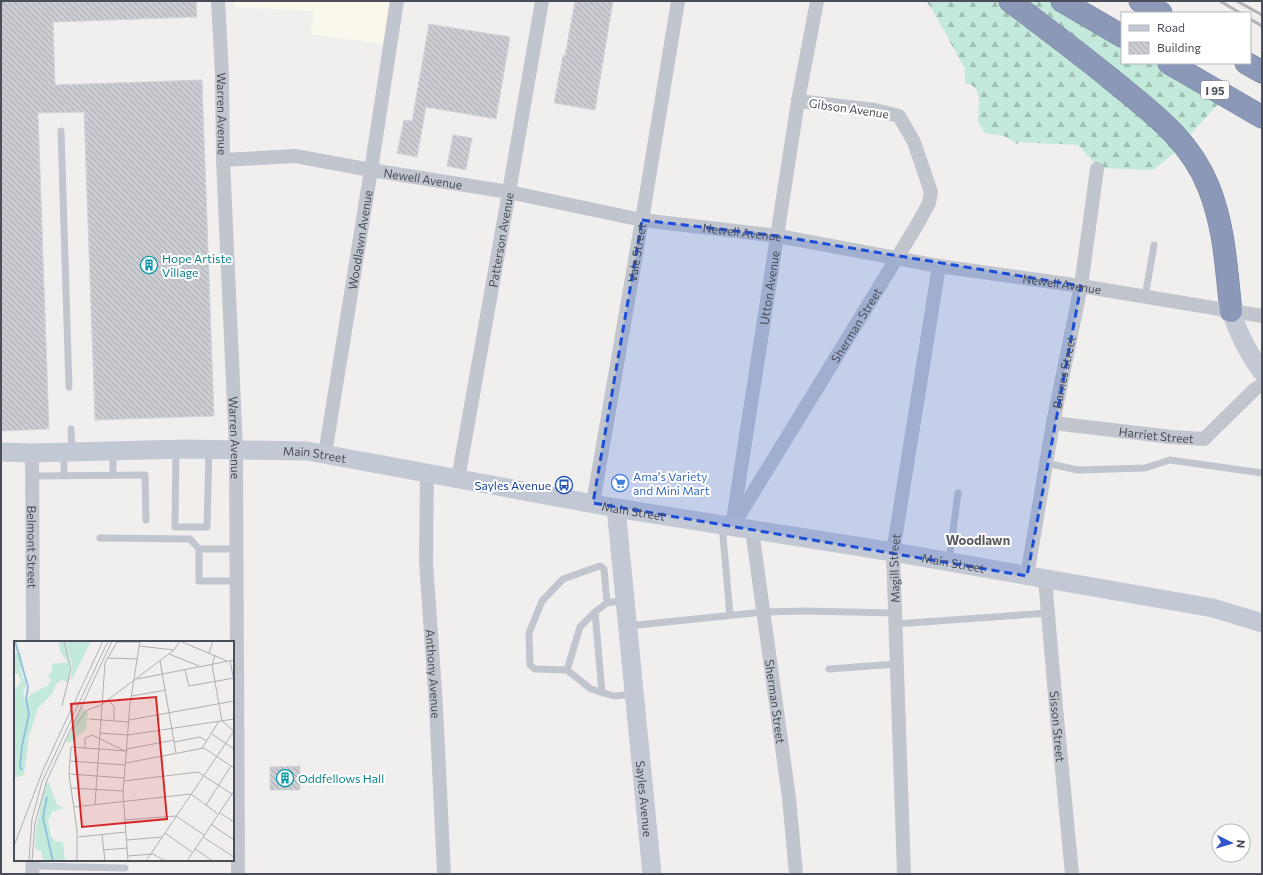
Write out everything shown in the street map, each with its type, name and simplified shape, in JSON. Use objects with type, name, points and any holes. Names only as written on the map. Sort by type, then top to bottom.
[{"type":"highway","points":[[1010,1],[1087,60],[1160,119],[1192,156],[1207,184],[1218,217],[1224,242],[1231,311]]},
{"type":"highway","points":[[1062,1],[1121,35]]},
{"type":"highway","points":[[1140,1],[1159,12]]},
{"type":"highway","name":"I 95","points":[[1171,64],[1262,117]]},
{"type":"highway","points":[[1248,64],[1262,72]]},
{"type":"main road","points":[[1231,311],[1237,331],[1262,372]]},
{"type":"main road","name":"Main Street","points":[[1,452],[32,453],[176,449],[306,451],[616,508],[893,552],[1213,608],[1262,623]]},
{"type":"main road","name":"Sayles Avenue","points":[[616,508],[616,602],[627,626],[652,874]]},
{"type":"street","name":"Warren Avenue","points":[[218,1],[222,75],[223,160],[236,449],[238,874]]},
{"type":"street","name":"Woodlawn Avenue","points":[[325,454],[397,1]]},
{"type":"street","name":"Patterson Avenue","points":[[458,479],[542,1]]},
{"type":"street","name":"Vale Street","points":[[593,503],[678,1]]},
{"type":"street","name":"Utton Avenue","points":[[727,526],[778,236],[798,101],[817,1]]},
{"type":"street","name":"Gibson Avenue","points":[[798,101],[875,110],[899,116]]},
{"type":"street","name":"Sherman Street","points":[[727,526],[897,258],[930,203],[931,192],[926,174],[914,142],[899,116]]},
{"type":"street","name":"Newell Avenue","points":[[223,160],[295,156],[509,192],[642,220],[778,236],[939,266],[1081,286],[1262,316]]},
{"type":"street","name":"Barnes Street","points":[[1036,577],[1046,463],[1081,286],[1097,169]]},
{"type":"street","name":"Magill Street","points":[[904,874],[893,552],[939,266]]},
{"type":"street","name":"Harriet Street","points":[[1053,423],[1172,437],[1204,439],[1255,389],[1262,385]]},
{"type":"street","name":"Belmont Street","points":[[32,453],[33,641]]},
{"type":"street","name":"Anthony Avenue","points":[[428,473],[426,562],[436,706],[444,874]]},
{"type":"street","name":"Sherman Street","points":[[752,530],[789,798],[796,874]]},
{"type":"street","name":"Sisson Street","points":[[1036,577],[1048,613],[1072,874]]},
{"type":"lane","points":[[61,131],[69,387]]},
{"type":"lane","points":[[1145,297],[1154,245]]},
{"type":"lane","points":[[64,475],[71,429]]},
{"type":"lane","points":[[176,449],[175,527],[207,527],[209,449]]},
{"type":"lane","points":[[113,451],[114,475]]},
{"type":"lane","points":[[1046,463],[1078,470],[1086,470],[1146,468],[1170,460],[1262,473]]},
{"type":"lane","points":[[32,476],[145,475],[146,520]]},
{"type":"lane","points":[[948,562],[958,493]]},
{"type":"lane","points":[[727,526],[730,616]]},
{"type":"lane","points":[[100,538],[190,540],[199,550],[199,581],[237,581]]},
{"type":"lane","points":[[199,550],[237,549]]},
{"type":"lane","points":[[567,670],[580,627],[595,612],[616,602],[604,569],[600,566],[563,579],[542,601],[530,633],[530,665],[535,669],[567,670],[591,689],[602,693],[614,696],[634,694]]},
{"type":"lane","points":[[627,626],[763,612],[805,611],[895,619],[1048,613]]},
{"type":"lane","points":[[595,612],[602,693]]},
{"type":"lane","points":[[829,669],[897,664]]},
{"type":"lane","points":[[32,867],[125,868]]},
{"type":"highlighted area","points":[[642,220],[778,236],[1081,286],[1027,576],[593,503]]},
{"type":"shaded area","points":[[234,1],[389,1],[383,44],[311,34],[314,11],[235,7]]},
{"type":"green space","points":[[926,1],[1064,1],[1121,34],[1121,64],[1172,64],[1225,97],[1185,140],[1184,145],[1153,170],[1099,168],[1078,145],[1019,142],[1017,144],[1004,136],[985,133],[978,122],[979,97],[976,89],[972,85],[965,83],[965,69],[932,9]]},
{"type":"building","name":"Hope Artiste Village","points":[[1,1],[196,1],[197,17],[53,22],[55,85],[202,80],[214,416],[95,420],[84,112],[38,113],[49,429],[1,431]]},
{"type":"building","points":[[575,1],[613,1],[595,110],[554,103],[563,55],[565,56]]},
{"type":"building","points":[[429,24],[510,37],[496,119],[426,107],[417,157],[397,153],[404,120],[412,121]]},
{"type":"building","points":[[453,135],[472,138],[466,170],[447,166]]},
{"type":"building","name":"Oddfellows Hall","points":[[300,766],[300,790],[270,790],[270,767]]},
{"type":"railway","points":[[1220,1],[1238,12]]},
{"type":"railway","points":[[1237,1],[1262,15]]},
{"type":"railway","points":[[1251,20],[1262,26]]},
{"type":"place","name":"Hope Artiste Village","points":[[149,265]]},
{"type":"place","name":"Ama's Variety and Mini Mart","points":[[620,483]]},
{"type":"place","name":"Sayles Avenue","points":[[564,485]]},
{"type":"place","name":"Oddfellows Hall","points":[[285,778]]},
{"type":"district","name":"Woodlawn","points":[[978,540]]}]
